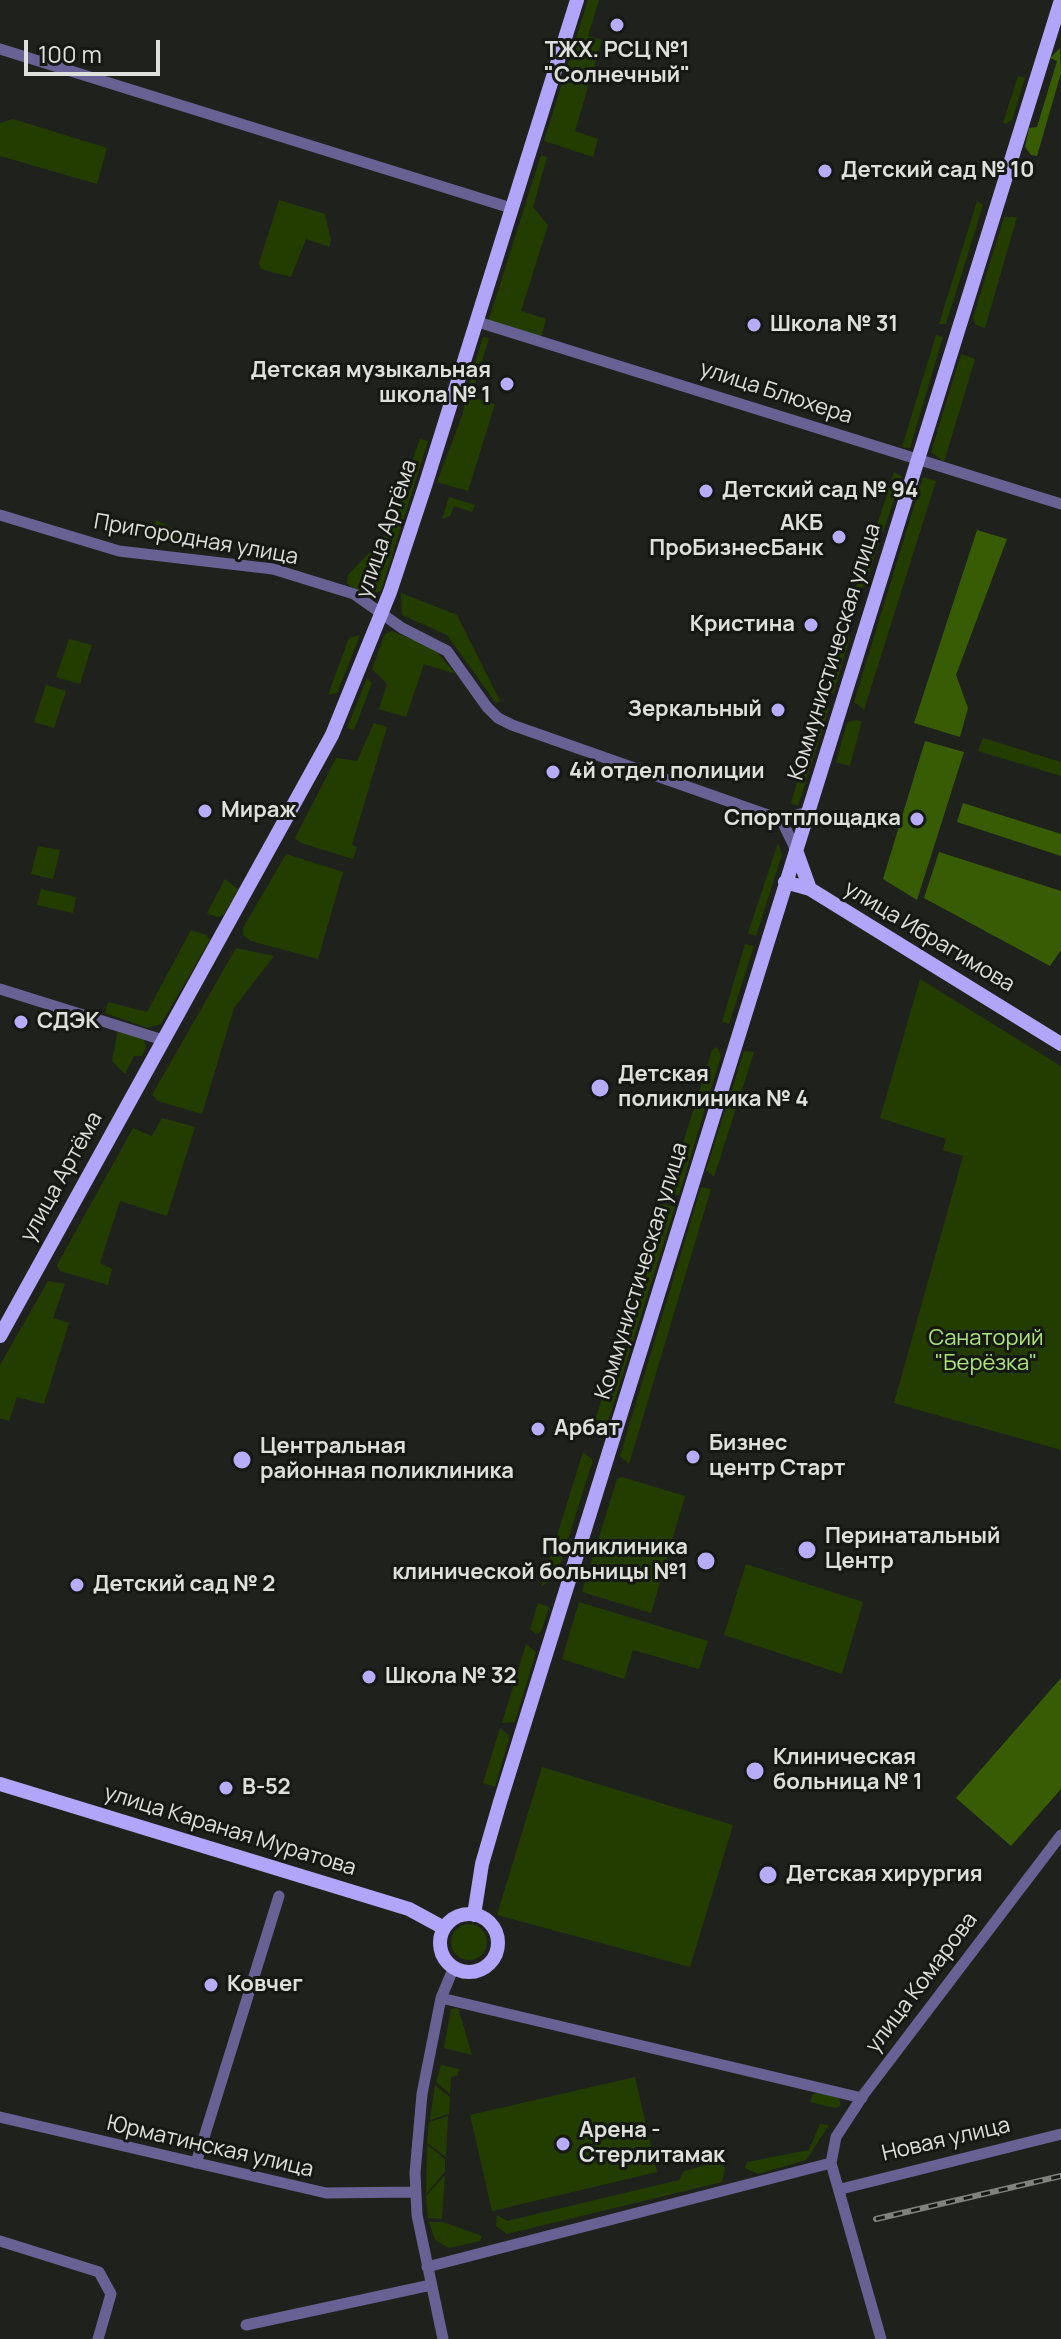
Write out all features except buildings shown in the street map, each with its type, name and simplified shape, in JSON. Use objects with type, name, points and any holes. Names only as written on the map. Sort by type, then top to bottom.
[{"type":"main road","name":"улица Артёма","points":[[0,1336],[327,747],[382,613],[478,322],[577,0]]},
{"type":"main road","name":"Коммунистическая улица","points":[[474,1915],[482,1864],[500,1802],[1061,0]]},
{"type":"main road","name":"улица Ибрагимова","points":[[796,850],[810,889],[1061,1044]]},
{"type":"main road","points":[[785,882],[810,889]]},
{"type":"main road","name":"улица Караная Муратова","points":[[0,1784],[409,1909],[444,1928]]},
{"type":"main road","points":[[474,1915],[492,1926],[497,1950],[480,1969],[463,1971],[454,1967],[441,1950],[444,1928],[454,1918],[474,1915]]},
{"type":"street","points":[[0,49],[511,208]]},
{"type":"street","name":"улица Блюхера","points":[[478,322],[1061,504]]},
{"type":"street","name":"Пригородная улица","points":[[0,515],[136,555],[273,569],[354,594],[402,628],[447,651],[498,718],[781,819]]},
{"type":"street","points":[[796,850],[781,819],[808,812]]},
{"type":"street","points":[[0,989],[163,1040]]},
{"type":"street","name":"улица Комарова","points":[[831,2163],[836,2137],[862,2098],[1061,1835]]},
{"type":"street","points":[[196,2163],[279,1896]]},
{"type":"street","points":[[443,2339],[414,2192],[422,2094],[441,1998],[454,1967]]},
{"type":"street","points":[[441,1998],[862,2098]]},
{"type":"street","name":"Юрматинская улица","points":[[0,2117],[326,2193],[414,2192]]},
{"type":"street","name":"Новая улица","points":[[841,2189],[1061,2134]]},
{"type":"street","points":[[427,2267],[831,2163],[841,2189],[881,2339]]},
{"type":"street","points":[[0,2241],[99,2272],[111,2294],[98,2339]]},
{"type":"street","points":[[246,2325],[431,2285]]},
{"type":"green space","points":[[588,0],[599,0],[588,36],[602,40],[575,131],[598,139],[593,157],[544,141]]},
{"type":"green space","points":[[1060,48],[1061,73],[1037,156],[1031,155],[1025,147],[1029,128],[1037,127],[1057,61],[1050,58]]},
{"type":"green space","points":[[1018,76],[1025,78],[1012,120],[1006,124],[1003,123]]},
{"type":"green space","points":[[13,119],[107,148],[97,184],[0,156],[0,123]]},
{"type":"green space","points":[[541,155],[547,157],[533,207],[548,225],[521,311],[546,319],[541,338],[488,322]]},
{"type":"green space","points":[[279,200],[325,214],[331,241],[329,247],[306,239],[291,277],[261,269],[259,263]]},
{"type":"green space","points":[[977,201],[983,205],[946,324],[939,324]]},
{"type":"green space","points":[[1004,217],[1017,217],[985,328],[976,325],[973,318]]},
{"type":"green space","points":[[936,335],[943,337],[910,448],[902,447]]},
{"type":"green space","points":[[483,337],[489,338],[471,397],[495,404],[468,491],[437,482],[463,413]]},
{"type":"green space","points":[[961,354],[975,359],[944,462],[931,452]]},
{"type":"green space","points":[[420,439],[428,441],[381,591],[371,594],[355,590],[347,583],[348,575],[385,536]]},
{"type":"green space","points":[[894,472],[902,476],[883,532],[875,532]]},
{"type":"green space","points":[[923,477],[936,481],[864,710],[854,702]]},
{"type":"green space","points":[[449,497],[475,505],[472,512],[454,506],[450,516],[442,519]]},
{"type":"green space","points":[[156,520],[187,536],[183,545],[150,537]]},
{"type":"green space","points":[[977,530],[1007,539],[956,675],[968,708],[960,737],[914,723]]},
{"type":"green space","points":[[871,540],[879,542],[865,586],[855,591]]},
{"type":"green space","points":[[401,593],[457,615],[500,701],[496,703],[447,635],[402,615]]},
{"type":"green space","points":[[392,631],[433,648],[456,674],[424,664],[406,717],[379,709],[387,684],[372,669],[385,634]]},
{"type":"green space","points":[[360,635],[337,693],[328,695],[349,638]]},
{"type":"green space","points":[[842,635],[850,637],[833,694],[823,695]]},
{"type":"green space","points":[[69,639],[92,645],[80,684],[56,677]]},
{"type":"green space","points":[[367,678],[372,683],[354,730],[347,728]]},
{"type":"green space","points":[[46,685],[66,691],[54,728],[34,722]]},
{"type":"green space","points":[[820,705],[829,708],[798,806],[791,803]]},
{"type":"green space","points":[[862,721],[850,766],[836,762],[847,723]]},
{"type":"green space","points":[[374,723],[387,727],[352,845],[357,847],[353,859],[301,843],[295,838],[336,758],[357,761]]},
{"type":"green space","points":[[983,738],[1061,762],[1061,776],[978,751]]},
{"type":"green space","points":[[925,741],[964,752],[917,900],[883,879]]},
{"type":"green space","points":[[963,803],[1061,834],[1061,856],[957,822]]},
{"type":"green space","points":[[778,843],[782,855],[756,936],[748,933]]},
{"type":"green space","points":[[38,846],[60,850],[53,879],[31,874]]},
{"type":"green space","points":[[939,852],[1061,891],[1061,950],[1050,966],[924,898]]},
{"type":"green space","points":[[286,854],[343,872],[318,959],[251,941],[243,935],[243,928]]},
{"type":"green space","points":[[225,879],[238,889],[224,915],[217,917],[207,913]]},
{"type":"green space","points":[[41,889],[76,897],[73,913],[37,905]]},
{"type":"green space","points":[[191,930],[206,935],[210,940],[161,1024],[148,1028],[105,1013],[108,1002],[147,1012]]},
{"type":"green space","points":[[745,944],[754,946],[729,1024],[722,1022]]},
{"type":"green space","points":[[236,948],[274,956],[234,1008],[202,1114],[158,1101],[152,1095]]},
{"type":"green space","name":"Санаторий \"Берёзка\"","points":[[920,979],[1061,1066],[1061,1450],[894,1403],[963,1156],[943,1150],[946,1139],[880,1118]]},
{"type":"green space","points":[[118,1029],[143,1038],[146,1047],[142,1056],[134,1056],[125,1074],[112,1061]]},
{"type":"green space","points":[[717,1047],[721,1056],[679,1195],[673,1195],[668,1191],[712,1050]]},
{"type":"green space","points":[[744,1051],[754,1052],[714,1177],[706,1170]]},
{"type":"green space","points":[[162,1118],[195,1127],[167,1216],[120,1201],[100,1263],[112,1269],[108,1285],[60,1271],[57,1265],[133,1128],[152,1136]]},
{"type":"green space","points":[[701,1187],[711,1189],[629,1464],[620,1456]]},
{"type":"green space","points":[[663,1204],[675,1207],[604,1434],[597,1434],[592,1430]]},
{"type":"green space","points":[[48,1281],[65,1284],[53,1318],[69,1323],[44,1404],[17,1397],[9,1421],[0,1418],[0,1365]]},
{"type":"green space","points":[[583,1452],[593,1460],[557,1574],[541,1587]]},
{"type":"green space","points":[[622,1477],[685,1496],[651,1613],[582,1592],[617,1479]]},
{"type":"green space","points":[[746,1564],[863,1602],[842,1674],[724,1635]]},
{"type":"green space","points":[[579,1602],[708,1641],[699,1669],[633,1650],[624,1679],[562,1659]]},
{"type":"green space","points":[[538,1603],[549,1607],[541,1632],[536,1634],[530,1629]]},
{"type":"green space","points":[[526,1644],[536,1652],[515,1722],[502,1723]]},
{"type":"green space","points":[[1061,1678],[1061,1789],[1011,1846],[956,1798]]},
{"type":"green space","points":[[500,1728],[510,1736],[495,1787],[483,1783]]},
{"type":"green space","points":[[542,1767],[733,1825],[690,1967],[497,1915]]},
{"type":"green space","points":[[469,1924],[482,1929],[487,1942],[482,1955],[469,1960],[456,1955],[451,1942],[456,1929]]},
{"type":"green space","points":[[458,2008],[472,2055],[444,2048],[451,2009]]},
{"type":"green space","points":[[441,2065],[459,2069],[458,2075],[451,2077],[450,2094],[436,2082]]},
{"type":"green space","name":"Арена - Стерлитамак","points":[[635,2077],[657,2172],[492,2211],[470,2115]]},
{"type":"green space","points":[[435,2085],[450,2097],[449,2114],[430,2120]]},
{"type":"green space","points":[[813,2094],[839,2098],[841,2106],[835,2108],[810,2102]]},
{"type":"green space","points":[[448,2116],[446,2157],[427,2143],[429,2122]]},
{"type":"green space","points":[[820,2124],[829,2125],[806,2160],[758,2174],[745,2168],[747,2162],[809,2150]]},
{"type":"green space","points":[[427,2145],[445,2159],[445,2172],[426,2194]]},
{"type":"green space","points":[[718,2162],[725,2168],[722,2182],[507,2234],[496,2226],[497,2215],[507,2221],[679,2180],[684,2171]]},
{"type":"green space","points":[[445,2175],[442,2219],[428,2218],[426,2196]]},
{"type":"green space","points":[[429,2222],[443,2222],[482,2236],[480,2241],[449,2248],[435,2240]]},
{"type":"railway","points":[[876,2219],[1061,2176]]},
{"type":"place","name":"ТЖХ. РСЦ №1 \"Солнечный\"","points":[[617,25]]},
{"type":"place","name":"Детский сад № 10","points":[[825,171]]},
{"type":"place","name":"Школа № 31","points":[[754,325]]},
{"type":"place","name":"Детская музыкальная школа № 1","points":[[507,384]]},
{"type":"place","name":"Детский сад № 94","points":[[706,491]]},
{"type":"place","name":"АКБ ПроБизнесБанк","points":[[839,537]]},
{"type":"place","name":"Кристина","points":[[811,625]]},
{"type":"place","name":"Зеркальный","points":[[778,710]]},
{"type":"place","name":"4й отдел полиции","points":[[553,772]]},
{"type":"place","name":"Мираж","points":[[205,811]]},
{"type":"place","name":"Спортплощадка","points":[[917,819]]},
{"type":"place","name":"СДЭК","points":[[21,1022]]},
{"type":"place","name":"Детская поликлиника № 4","points":[[600,1088]]},
{"type":"place","name":"Арбат","points":[[538,1429]]},
{"type":"place","name":"Бизнес центр Старт","points":[[693,1457]]},
{"type":"place","name":"Центральная районная поликлиника","points":[[242,1460]]},
{"type":"place","name":"Перинатальный Центр","points":[[807,1550]]},
{"type":"place","name":"Поликлиника клинической больницы №1","points":[[706,1561]]},
{"type":"place","name":"Детский сад № 2","points":[[77,1585]]},
{"type":"place","name":"Школа № 32","points":[[369,1677]]},
{"type":"place","name":"Клиническая больница № 1","points":[[755,1771]]},
{"type":"place","name":"B-52","points":[[226,1788]]},
{"type":"place","name":"Детская хирургия","points":[[768,1875]]},
{"type":"place","name":"Ковчег","points":[[211,1985]]},
{"type":"place","name":"Арена - Стерлитамак","points":[[563,2144]]}]
